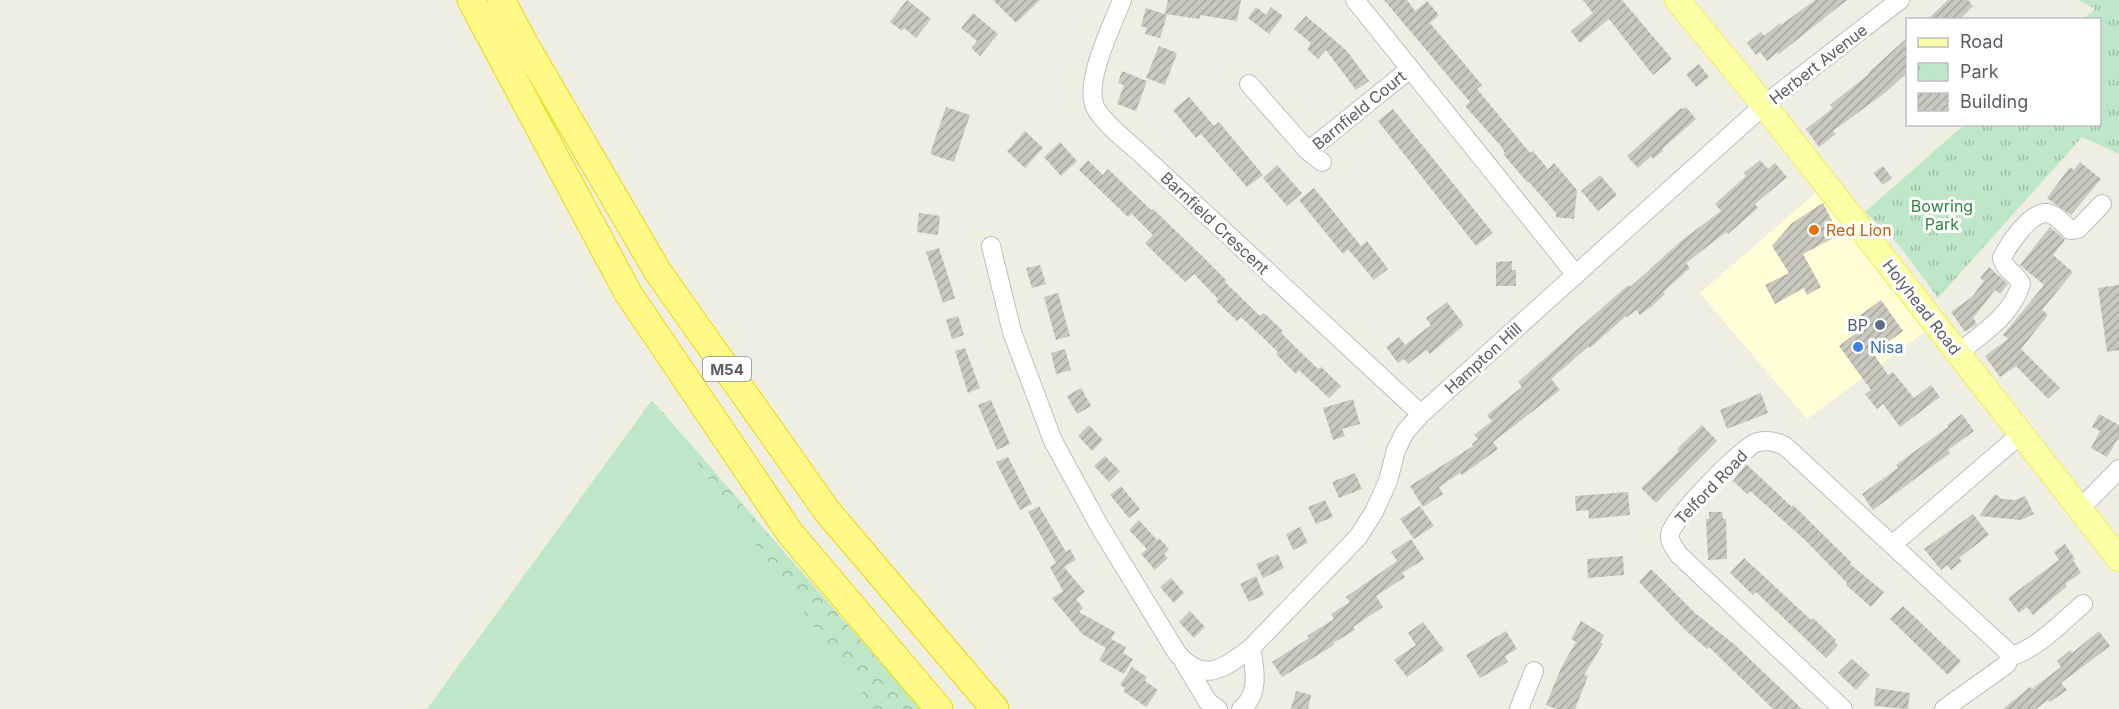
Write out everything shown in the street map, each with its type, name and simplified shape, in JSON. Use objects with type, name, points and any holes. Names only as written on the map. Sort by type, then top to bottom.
[{"type":"highway","name":"M54","points":[[471,0],[628,293],[790,533],[939,709]]},
{"type":"highway","name":"M54","points":[[501,0],[658,272],[827,511],[995,709]]},
{"type":"main road","name":"Holyhead Road","points":[[1677,0],[1764,105],[2119,559]]},
{"type":"street","name":"Barnfield Crescent","points":[[1122,0],[1097,66],[1092,93],[1095,107],[1133,147],[1421,414]]},
{"type":"street","points":[[1355,0],[1576,275]]},
{"type":"street","name":"Herbert Avenue","points":[[1764,105],[1900,0]]},
{"type":"street","name":"Barnfield Court","points":[[1249,84],[1315,157],[1410,69]]},
{"type":"street","name":"Hampton Hill","points":[[1184,661],[1192,668],[1214,672],[1251,648],[1358,537],[1374,512],[1388,481],[1396,450],[1405,432],[1421,414],[1764,105]]},
{"type":"street","points":[[1958,353],[1998,322],[2020,290],[2019,279],[2007,270],[2002,258],[2029,220],[2045,213],[2052,215],[2070,230],[2078,229],[2102,204]]},
{"type":"street","points":[[991,246],[1012,332],[1053,441],[1100,527],[1177,653],[1208,702],[1218,709]]},
{"type":"street","points":[[1892,545],[2022,434]]},
{"type":"street","name":"Telford Road","points":[[1843,709],[1679,555],[1672,543],[1670,534],[1675,522],[1699,494],[1746,448],[1757,442],[1767,441],[1785,446],[2007,651],[2009,657]]},
{"type":"street","points":[[2080,509],[2119,469]]},
{"type":"street","points":[[1944,709],[2007,664],[2009,657],[2020,654],[2042,639],[2083,604]]},
{"type":"street","points":[[1241,709],[1249,703],[1253,695],[1255,667],[1251,648]]},
{"type":"street","points":[[1519,709],[1534,671]]},
{"type":"shaded area","points":[[1820,189],[1929,329],[1807,419],[1700,293]]},
{"type":"green space","name":"Bowring Park","points":[[2078,0],[2119,0],[2119,154],[2082,137],[1938,298],[1900,246],[1865,212],[1963,126],[2101,126],[2101,18],[2084,18],[2095,9]]},
{"type":"green space","points":[[652,400],[873,709],[427,709]]},
{"type":"green space","points":[[652,400],[921,709],[873,709]]},
{"type":"building","points":[[907,0],[931,19],[916,38],[904,28],[902,31],[890,22]]},
{"type":"building","points":[[993,0],[1040,0],[1016,23]]},
{"type":"building","points":[[1168,0],[1241,0],[1237,21],[1200,15],[1200,19],[1165,14]]},
{"type":"building","points":[[1384,0],[1407,0],[1415,11],[1427,1],[1439,15],[1430,23],[1482,85],[1477,89],[1530,153],[1533,151],[1548,169],[1554,163],[1577,190],[1574,219],[1556,217],[1556,213],[1503,154],[1505,153],[1501,146],[1465,106],[1470,102]]},
{"type":"building","points":[[1583,0],[1622,0],[1672,59],[1653,75],[1609,19],[1580,43],[1571,31],[1593,13]]},
{"type":"building","points":[[1815,0],[1847,0],[1779,54],[1778,52],[1767,61],[1760,52],[1756,55],[1747,43],[1761,32],[1764,36]]},
{"type":"building","points":[[1948,0],[1968,0],[1973,6],[1961,18],[1929,18]]},
{"type":"building","points":[[1256,7],[1266,15],[1271,7],[1283,16],[1269,34],[1248,18]]},
{"type":"building","points":[[1146,8],[1167,15],[1160,38],[1145,34],[1147,28],[1141,26]]},
{"type":"building","points":[[973,13],[998,34],[980,56],[971,48],[977,41],[961,28]]},
{"type":"building","points":[[1306,16],[1347,51],[1369,81],[1356,90],[1326,50],[1318,59],[1307,49],[1311,43],[1294,29]]},
{"type":"building","points":[[1906,39],[1906,74],[1886,92],[1833,131],[1836,134],[1819,147],[1806,129],[1833,108],[1830,105]]},
{"type":"building","points":[[1159,46],[1177,53],[1165,85],[1146,78]]},
{"type":"building","points":[[1699,64],[1709,77],[1696,87],[1686,74]]},
{"type":"building","points":[[1122,71],[1147,81],[1136,111],[1117,104],[1124,85],[1118,83]]},
{"type":"building","points":[[1189,97],[1214,126],[1219,122],[1263,175],[1247,187],[1201,134],[1196,138],[1173,110]]},
{"type":"building","points":[[946,107],[970,115],[954,162],[930,154]]},
{"type":"building","points":[[1686,107],[1696,119],[1662,149],[1663,151],[1653,159],[1651,156],[1638,168],[1627,156],[1681,108]]},
{"type":"building","points":[[1393,109],[1493,233],[1476,246],[1378,121]]},
{"type":"building","points":[[1025,131],[1043,148],[1025,168],[1007,151]]},
{"type":"building","points":[[1060,142],[1077,161],[1061,176],[1044,157]]},
{"type":"building","points":[[1088,160],[1103,175],[1108,169],[1151,210],[1153,209],[1260,316],[1264,313],[1318,369],[1321,367],[1341,386],[1329,398],[1299,370],[1296,374],[1276,354],[1278,352],[1241,317],[1237,321],[1216,301],[1218,299],[1194,274],[1185,282],[1145,243],[1153,235],[1132,214],[1128,217],[1079,170]]},
{"type":"building","points":[[1760,160],[1768,169],[1775,163],[1787,177],[1755,204],[1758,208],[1728,234],[1726,232],[1686,263],[1690,268],[1663,292],[1665,294],[1652,306],[1640,315],[1636,310],[1626,316],[1551,379],[1560,390],[1493,442],[1498,449],[1462,475],[1460,473],[1439,487],[1443,494],[1423,507],[1410,486],[1473,446],[1472,444],[1478,439],[1474,435],[1492,421],[1487,415],[1522,387],[1518,382],[1628,285],[1630,287],[1681,241],[1721,211],[1715,204],[1746,176],[1744,173]]},
{"type":"building","points":[[2080,162],[2101,179],[2071,215],[2047,198],[2070,167],[2074,170]]},
{"type":"building","points":[[1277,165],[1302,193],[1287,206],[1263,178]]},
{"type":"building","points":[[1883,166],[1892,178],[1883,185],[1873,173]]},
{"type":"building","points":[[1600,175],[1617,195],[1598,211],[1581,191]]},
{"type":"building","points":[[1314,188],[1361,246],[1367,241],[1388,269],[1374,280],[1348,249],[1343,254],[1299,200]]},
{"type":"building","points":[[1823,203],[1839,235],[1803,254],[1821,287],[1807,295],[1804,288],[1775,304],[1765,285],[1789,273],[1772,246],[1792,223]]},
{"type":"building","points":[[919,213],[940,216],[938,235],[917,232]]},
{"type":"building","points":[[2050,227],[2065,240],[2053,255],[2073,272],[2042,310],[2048,315],[2021,349],[2060,388],[2048,399],[2016,366],[2000,377],[1985,356],[2008,339],[2003,335],[2044,285],[2020,265]]},
{"type":"building","points":[[939,248],[955,298],[943,303],[926,252]]},
{"type":"building","points":[[1512,261],[1512,270],[1516,270],[1516,286],[1496,286],[1496,262]]},
{"type":"building","points":[[1040,265],[1046,284],[1032,288],[1026,268]]},
{"type":"building","points":[[1989,267],[2008,284],[2000,294],[1995,290],[1973,318],[1977,324],[1965,332],[1951,312],[1972,297],[1984,281],[1980,278]]},
{"type":"building","points":[[2119,285],[2119,350],[2107,352],[2098,288]]},
{"type":"building","points":[[1058,293],[1070,336],[1056,340],[1044,297]]},
{"type":"building","points":[[1881,300],[1903,331],[1873,353],[1888,375],[1893,372],[1914,398],[1931,385],[1940,397],[1900,427],[1883,404],[1877,409],[1865,394],[1871,390],[1839,346],[1855,334],[1848,324]]},
{"type":"building","points":[[1447,302],[1464,325],[1430,354],[1426,350],[1408,364],[1404,359],[1398,363],[1386,347],[1399,337],[1405,345],[1431,325],[1426,318]]},
{"type":"building","points":[[958,316],[964,335],[952,339],[946,320]]},
{"type":"building","points":[[965,348],[980,388],[968,393],[955,351]]},
{"type":"building","points":[[1065,349],[1071,370],[1056,374],[1051,353]]},
{"type":"building","points":[[1081,388],[1091,406],[1077,414],[1067,396]]},
{"type":"building","points":[[1761,393],[1768,413],[1727,429],[1720,410]]},
{"type":"building","points":[[1353,399],[1360,424],[1342,429],[1345,436],[1333,440],[1323,408]]},
{"type":"building","points":[[991,400],[1010,444],[997,450],[978,405]]},
{"type":"building","points":[[1962,414],[1974,431],[1948,450],[1950,453],[1873,510],[1862,494],[1898,468],[1896,465]]},
{"type":"building","points":[[2099,414],[2119,425],[2119,437],[2107,457],[2091,448],[2100,431],[2092,427]]},
{"type":"building","points":[[1089,425],[1103,440],[1092,451],[1078,436]]},
{"type":"building","points":[[1702,425],[1717,441],[1656,503],[1641,488]]},
{"type":"building","points":[[1105,456],[1120,471],[1109,482],[1094,466]]},
{"type":"building","points":[[1008,457],[1032,504],[1020,510],[996,462]]},
{"type":"building","points":[[1746,464],[1792,507],[1793,505],[1851,562],[1850,564],[1884,592],[1871,607],[1846,585],[1847,583],[1804,539],[1750,491],[1747,494],[1733,481]]},
{"type":"building","points":[[1355,473],[1362,489],[1339,498],[1332,482]]},
{"type":"building","points":[[1121,486],[1140,509],[1129,518],[1110,495]]},
{"type":"building","points":[[1628,492],[1630,515],[1589,519],[1588,510],[1576,511],[1575,496]]},
{"type":"building","points":[[1995,494],[2002,499],[2016,500],[2025,496],[2034,514],[2021,520],[1979,516]]},
{"type":"building","points":[[1325,500],[1333,517],[1316,524],[1308,507]]},
{"type":"building","points":[[1039,506],[1066,552],[1070,549],[1076,560],[1064,567],[1085,592],[1076,599],[1083,608],[1079,612],[1115,632],[1111,639],[1126,647],[1123,653],[1133,659],[1124,674],[1099,660],[1106,648],[1082,634],[1052,598],[1063,591],[1050,567],[1056,563],[1028,512]]},
{"type":"building","points":[[1420,506],[1434,526],[1414,539],[1400,519]]},
{"type":"building","points":[[1709,512],[1722,512],[1723,519],[1726,519],[1727,559],[1708,560],[1706,519],[1709,519]]},
{"type":"building","points":[[1973,514],[1989,535],[1959,558],[1962,561],[1951,570],[1947,565],[1941,570],[1924,549]]},
{"type":"building","points":[[1139,520],[1157,540],[1159,538],[1169,549],[1164,554],[1168,558],[1155,570],[1141,554],[1147,549],[1129,530]]},
{"type":"building","points":[[1300,527],[1308,543],[1293,550],[1286,534]]},
{"type":"building","points":[[1411,539],[1424,559],[1402,573],[1405,577],[1376,596],[1383,607],[1353,627],[1355,630],[1333,643],[1334,645],[1282,677],[1272,662],[1334,619],[1331,614],[1350,602],[1346,597],[1397,561],[1391,552]]},
{"type":"building","points":[[2065,544],[2081,573],[2065,584],[2067,586],[2033,615],[2027,607],[2019,613],[2008,598],[2059,560],[2054,552]]},
{"type":"building","points":[[1278,554],[1284,568],[1263,578],[1256,564]]},
{"type":"building","points":[[1623,556],[1624,575],[1588,578],[1587,559]]},
{"type":"building","points":[[1744,558],[1836,640],[1834,641],[1838,645],[1826,658],[1756,592],[1753,595],[1730,573]]},
{"type":"building","points":[[1651,569],[1695,613],[1735,645],[1802,709],[1773,709],[1709,647],[1707,649],[1682,627],[1639,582]]},
{"type":"building","points":[[1256,576],[1264,595],[1249,602],[1240,584]]},
{"type":"building","points":[[1171,578],[1184,593],[1174,603],[1160,587]]},
{"type":"building","points":[[1903,606],[1961,661],[1948,675],[1890,619]]},
{"type":"building","points":[[1190,611],[1205,627],[1194,638],[1179,622]]},
{"type":"building","points":[[1581,621],[1604,635],[1600,642],[1603,644],[1584,675],[1588,676],[1575,709],[1556,709],[1546,705],[1561,668],[1576,642],[1571,639]]},
{"type":"building","points":[[1423,622],[1444,650],[1407,677],[1394,660],[1416,645],[1408,633]]},
{"type":"building","points":[[1506,631],[1517,649],[1505,656],[1508,662],[1480,678],[1466,655]]},
{"type":"building","points":[[2099,631],[2110,646],[2061,683],[2067,690],[2036,709],[2003,709],[2030,687],[2032,689],[2061,667],[2057,661],[2070,650],[2072,653]]},
{"type":"building","points":[[1852,659],[1870,675],[1856,690],[1838,673]]},
{"type":"building","points":[[1132,667],[1147,677],[1145,681],[1158,690],[1146,707],[1123,691],[1125,688],[1120,685]]},
{"type":"building","points":[[1876,688],[1910,693],[1908,709],[1874,706]]},
{"type":"building","points":[[1296,691],[1311,695],[1308,709],[1291,709]]},
{"type":"place","name":"Red Lion","points":[[1814,230]]},
{"type":"place","name":"BP","points":[[1880,325]]},
{"type":"place","name":"Nisa","points":[[1858,347]]}]
